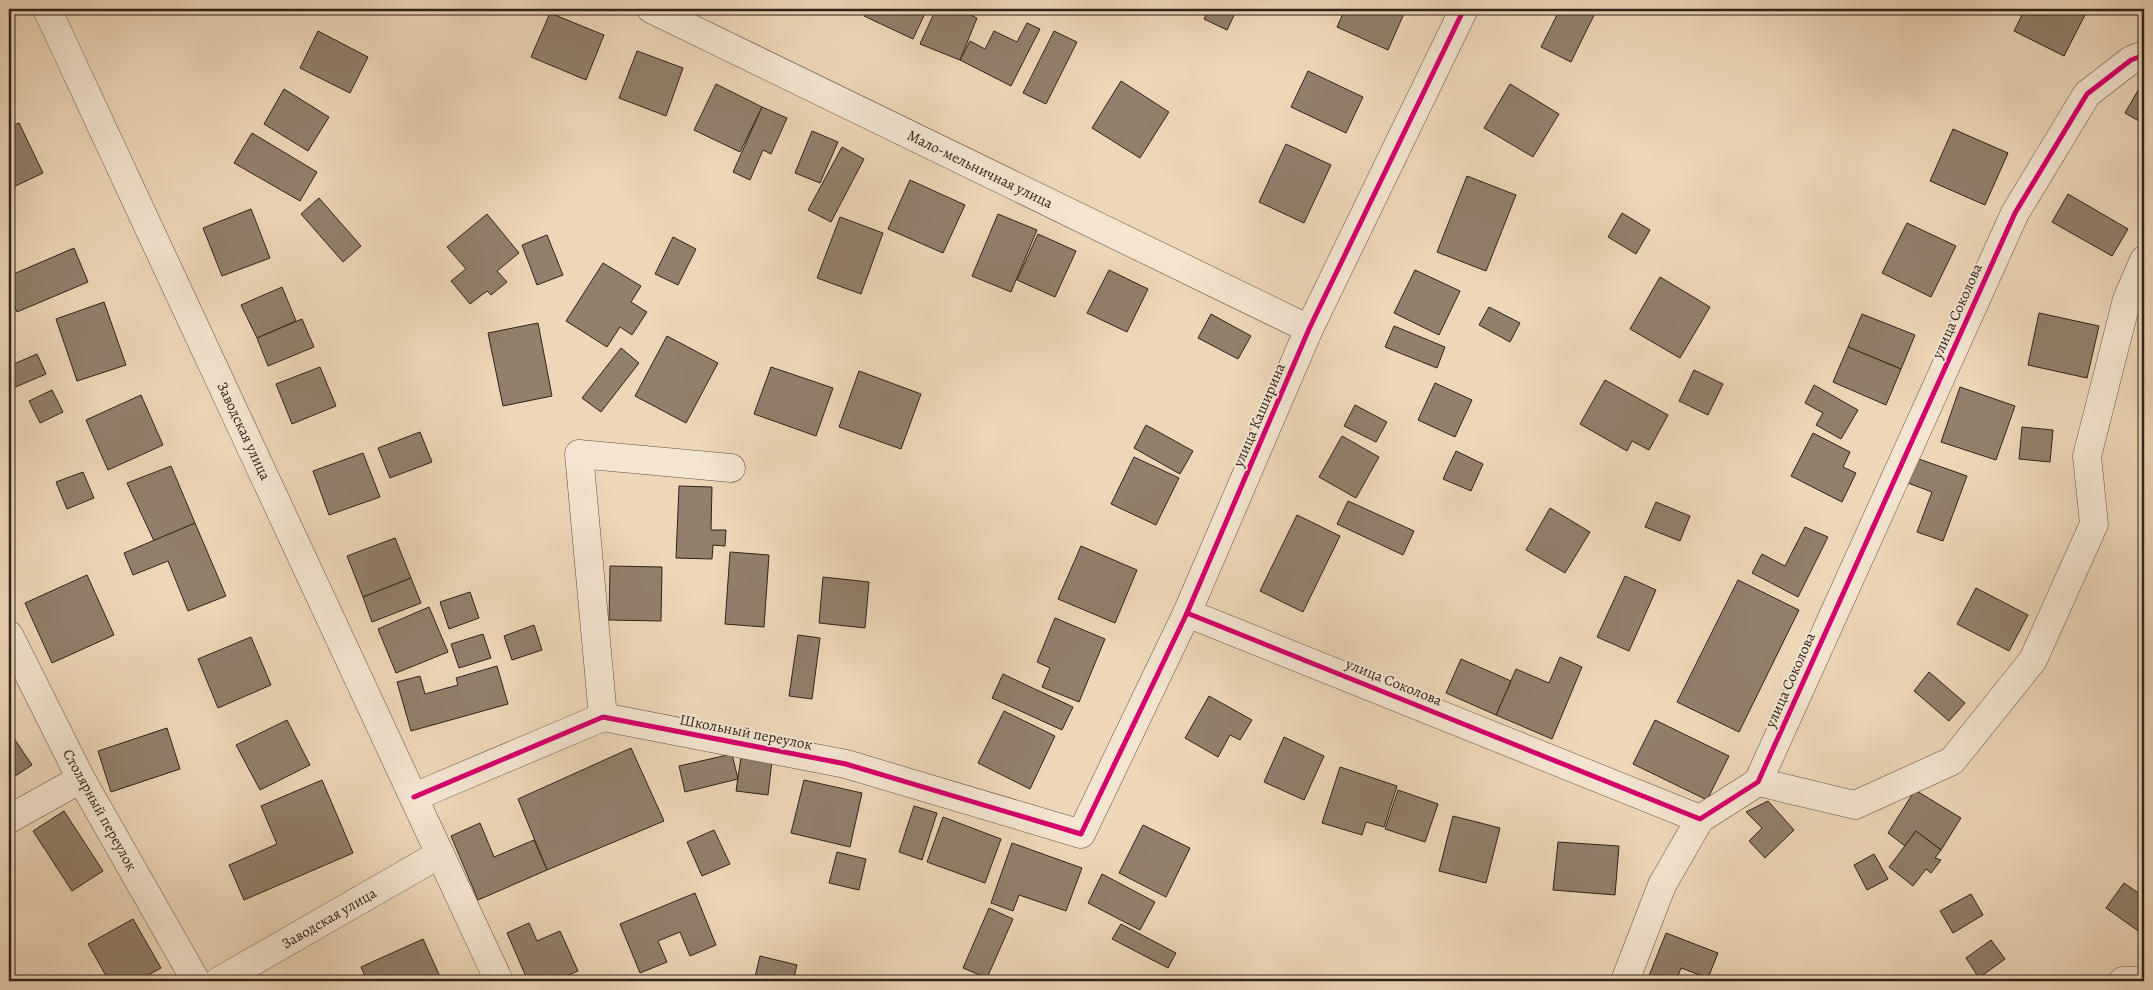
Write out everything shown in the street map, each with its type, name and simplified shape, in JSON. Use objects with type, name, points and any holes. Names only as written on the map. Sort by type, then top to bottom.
[{"type":"street","name":"Заводская улица","points":[[47,9],[499,981]]},
{"type":"street","name":"Мало-мельничная улица","points":[[651,9],[1309,329]]},
{"type":"street","name":"улица Каширина","points":[[1081,834],[1187,613],[1309,329],[1464,9]]},
{"type":"street","name":"улица Соколова","points":[[1758,782],[2015,213],[2087,94],[2131,60],[2144,55]]},
{"type":"street","points":[[1626,981],[1662,885],[1700,819],[1758,782],[1855,805],[1952,761],[2033,660],[2094,524],[2087,456],[2127,299],[2144,260]]},
{"type":"street","points":[[414,797],[603,718],[579,454],[731,468]]},
{"type":"street","name":"улица Соколова","points":[[1187,613],[1700,819]]},
{"type":"street","name":"Столярный переулок","points":[[9,635],[81,779],[196,981]]},
{"type":"street","name":"Школьный переулок","points":[[603,718],[846,764],[1081,834]]},
{"type":"street","points":[[9,819],[81,779]]},
{"type":"street","name":"Заводская улица","points":[[219,981],[440,854]]},
{"type":"street","points":[[2123,981],[2144,980]]},
{"type":"building","points":[[867,9],[927,9],[913,39],[864,16]]},
{"type":"building","points":[[936,9],[957,9],[977,18],[960,60],[920,44]]},
{"type":"building","points":[[1209,9],[1237,9],[1227,30],[1204,19]]},
{"type":"building","points":[[1345,9],[1363,9],[1372,13],[1374,9],[1406,9],[1388,50],[1337,27]]},
{"type":"building","points":[[1560,9],[1597,9],[1571,62],[1541,47]]},
{"type":"building","points":[[2025,9],[2088,9],[2064,56],[2014,31]]},
{"type":"building","points":[[550,13],[604,35],[586,80],[531,57]]},
{"type":"building","points":[[1027,23],[1040,29],[1011,86],[960,60],[970,41],[985,49],[994,31],[1017,42]]},
{"type":"building","points":[[318,31],[368,57],[350,93],[300,68]]},
{"type":"building","points":[[1054,31],[1077,42],[1046,104],[1023,93]]},
{"type":"building","points":[[637,51],[683,68],[666,116],[619,98]]},
{"type":"building","points":[[1308,71],[1363,97],[1346,133],[1291,107]]},
{"type":"building","points":[[2144,80],[2144,124],[2125,113]]},
{"type":"building","points":[[1121,81],[1169,112],[1140,158],[1092,128]]},
{"type":"building","points":[[716,84],[762,107],[740,152],[694,130]]},
{"type":"building","points":[[1510,84],[1559,114],[1533,157],[1484,128]]},
{"type":"building","points":[[284,89],[329,117],[308,151],[264,124]]},
{"type":"building","points":[[762,107],[787,118],[771,154],[763,150],[750,180],[733,172]]},
{"type":"building","points":[[19,123],[43,173],[9,189],[9,127]]},
{"type":"building","points":[[1953,129],[2008,153],[1985,205],[1930,181]]},
{"type":"building","points":[[812,131],[838,142],[820,183],[795,173]]},
{"type":"building","points":[[252,133],[317,172],[300,201],[234,163]]},
{"type":"building","points":[[1286,144],[1331,165],[1304,223],[1259,202]]},
{"type":"building","points":[[842,147],[864,159],[831,222],[808,210]]},
{"type":"building","points":[[1467,176],[1516,195],[1486,271],[1437,252]]},
{"type":"building","points":[[910,180],[965,205],[943,253],[888,229]]},
{"type":"building","points":[[2068,194],[2128,229],[2112,256],[2052,222]]},
{"type":"building","points":[[319,198],[361,246],[343,262],[301,214]]},
{"type":"building","points":[[251,209],[270,258],[222,276],[203,228]]},
{"type":"building","points":[[1622,213],[1650,230],[1636,254],[1608,237]]},
{"type":"building","points":[[487,214],[519,253],[497,271],[507,282],[491,295],[487,291],[470,304],[451,281],[466,269],[447,247]]},
{"type":"building","points":[[998,214],[1037,230],[1011,292],[972,276]]},
{"type":"building","points":[[840,217],[883,233],[861,294],[817,278]]},
{"type":"building","points":[[1907,223],[1956,246],[1931,297],[1882,273]]},
{"type":"building","points":[[1038,234],[1076,251],[1055,297],[1017,280]]},
{"type":"building","points":[[547,235],[563,275],[537,285],[522,245]]},
{"type":"building","points":[[673,237],[696,249],[678,285],[655,274]]},
{"type":"building","points":[[74,248],[88,282],[17,312],[9,293],[9,276]]},
{"type":"building","points":[[603,263],[641,286],[631,302],[647,312],[632,335],[620,327],[607,347],[566,321]]},
{"type":"building","points":[[1109,270],[1148,289],[1127,332],[1087,313]]},
{"type":"building","points":[[1415,270],[1460,291],[1439,335],[1394,313]]},
{"type":"building","points":[[1660,277],[1710,307],[1680,358],[1630,329]]},
{"type":"building","points":[[282,287],[296,321],[257,338],[241,305]]},
{"type":"building","points":[[104,302],[126,365],[77,381],[56,319]]},
{"type":"building","points":[[1489,307],[1520,323],[1510,342],[1479,325]]},
{"type":"building","points":[[2039,313],[2099,326],[2087,378],[2028,365]]},
{"type":"building","points":[[1211,314],[1251,336],[1238,359],[1198,338]]},
{"type":"building","points":[[1862,314],[1915,335],[1901,369],[1848,347]]},
{"type":"building","points":[[302,319],[314,347],[268,366],[257,338]]},
{"type":"building","points":[[538,323],[552,396],[503,406],[488,333]]},
{"type":"building","points":[[1394,326],[1445,347],[1437,368],[1385,347]]},
{"type":"building","points":[[667,336],[718,363],[686,423],[635,396]]},
{"type":"building","points":[[1848,347],[1901,369],[1886,405],[1833,382]]},
{"type":"building","points":[[621,348],[639,363],[601,412],[582,398]]},
{"type":"building","points":[[37,354],[46,374],[11,389],[9,384],[9,366]]},
{"type":"building","points":[[320,367],[336,406],[292,424],[276,384]]},
{"type":"building","points":[[771,367],[833,388],[816,436],[754,414]]},
{"type":"building","points":[[1694,370],[1723,384],[1708,415],[1679,401]]},
{"type":"building","points":[[859,371],[921,394],[901,449],[839,427]]},
{"type":"building","points":[[1605,380],[1668,415],[1649,450],[1632,441],[1627,451],[1580,424]]},
{"type":"building","points":[[1435,383],[1472,400],[1455,437],[1418,420]]},
{"type":"building","points":[[1814,385],[1858,410],[1841,439],[1816,425],[1823,413],[1805,403]]},
{"type":"building","points":[[1960,387],[2015,406],[1996,460],[1941,442]]},
{"type":"building","points":[[52,390],[63,412],[40,423],[29,401]]},
{"type":"building","points":[[141,395],[163,445],[108,470],[86,420]]},
{"type":"building","points":[[1355,405],[1387,422],[1376,442],[1344,426]]},
{"type":"building","points":[[1146,425],[1193,451],[1180,474],[1134,448]]},
{"type":"building","points":[[2022,427],[2053,430],[2050,462],[2019,459]]},
{"type":"building","points":[[420,432],[432,462],[390,478],[378,448]]},
{"type":"building","points":[[1813,433],[1850,452],[1843,467],[1856,473],[1842,502],[1791,476]]},
{"type":"building","points":[[1342,436],[1379,457],[1356,498],[1319,477]]},
{"type":"building","points":[[1456,451],[1483,464],[1471,491],[1443,479]]},
{"type":"building","points":[[363,453],[380,497],[329,515],[313,471]]},
{"type":"building","points":[[1134,457],[1179,478],[1156,525],[1111,504]]},
{"type":"building","points":[[1916,458],[1967,476],[1943,541],[1917,532],[1932,492],[1908,483]]},
{"type":"building","points":[[171,466],[195,523],[154,541],[127,483]]},
{"type":"building","points":[[83,472],[94,498],[67,509],[56,482]]},
{"type":"building","points":[[679,486],[712,487],[711,530],[726,530],[725,546],[713,545],[712,559],[676,558]]},
{"type":"building","points":[[1348,501],[1414,531],[1403,555],[1337,524]]},
{"type":"building","points":[[1656,502],[1690,516],[1680,541],[1645,527]]},
{"type":"building","points":[[1550,508],[1590,532],[1565,573],[1526,550]]},
{"type":"building","points":[[1297,515],[1340,536],[1303,612],[1260,591]]},
{"type":"building","points":[[195,523],[226,596],[188,611],[168,561],[133,575],[124,553]]},
{"type":"building","points":[[1805,527],[1828,537],[1798,597],[1752,573],[1762,554],[1785,566]]},
{"type":"building","points":[[395,538],[411,578],[363,597],[347,556]]},
{"type":"building","points":[[1081,546],[1137,570],[1115,623],[1058,599]]},
{"type":"building","points":[[730,552],[769,555],[764,627],[725,624]]},
{"type":"building","points":[[610,566],[662,567],[661,621],[609,620]]},
{"type":"building","points":[[87,575],[114,635],[52,663],[25,603]]},
{"type":"building","points":[[1625,576],[1656,590],[1629,651],[1597,637]]},
{"type":"building","points":[[823,577],[869,582],[865,628],[819,623]]},
{"type":"building","points":[[411,578],[421,603],[372,622],[363,597]]},
{"type":"building","points":[[1738,580],[1799,610],[1739,732],[1677,702]]},
{"type":"building","points":[[1976,588],[2028,615],[2009,651],[1957,624]]},
{"type":"building","points":[[470,592],[479,618],[449,629],[440,602]]},
{"type":"building","points":[[429,607],[448,652],[396,673],[378,629]]},
{"type":"building","points":[[1055,618],[1105,639],[1079,702],[1042,687],[1050,668],[1037,662]]},
{"type":"building","points":[[534,625],[542,650],[512,660],[504,636]]},
{"type":"building","points":[[483,634],[491,658],[459,668],[451,644]]},
{"type":"building","points":[[798,635],[820,638],[812,699],[789,696]]},
{"type":"building","points":[[251,637],[271,685],[218,708],[198,659]]},
{"type":"building","points":[[1560,657],[1582,667],[1552,739],[1496,715],[1516,669],[1549,683]]},
{"type":"building","points":[[1461,659],[1511,681],[1496,715],[1446,693]]},
{"type":"building","points":[[497,666],[508,704],[411,731],[397,682],[420,676],[425,694],[458,685],[456,678]]},
{"type":"building","points":[[1929,672],[1965,703],[1949,721],[1914,691]]},
{"type":"building","points":[[1003,674],[1073,707],[1062,730],[992,698]]},
{"type":"building","points":[[1209,696],[1252,720],[1240,740],[1230,735],[1218,757],[1185,738]]},
{"type":"building","points":[[1004,711],[1055,736],[1030,789],[978,763]]},
{"type":"building","points":[[287,720],[310,765],[260,790],[236,745]]},
{"type":"building","points":[[1655,720],[1729,756],[1707,800],[1633,764]]},
{"type":"building","points":[[167,728],[180,769],[111,792],[98,751]]},
{"type":"building","points":[[9,731],[32,765],[9,780]]},
{"type":"building","points":[[1284,737],[1324,756],[1304,800],[1264,782]]},
{"type":"building","points":[[631,748],[664,821],[547,870],[518,799]]},
{"type":"building","points":[[732,754],[738,779],[685,792],[679,766]]},
{"type":"building","points":[[741,757],[772,761],[768,795],[736,791]]},
{"type":"building","points":[[1340,767],[1397,786],[1384,827],[1366,822],[1362,835],[1322,823]]},
{"type":"building","points":[[322,780],[353,853],[244,900],[229,865],[277,844],[261,806]]},
{"type":"building","points":[[804,780],[862,793],[850,847],[791,833]]},
{"type":"building","points":[[1398,790],[1438,804],[1425,842],[1385,829]]},
{"type":"building","points":[[1915,790],[1961,818],[1941,850],[1916,831],[1905,846],[1888,833]]},
{"type":"building","points":[[1768,801],[1794,830],[1765,858],[1749,841],[1762,828],[1746,812]]},
{"type":"building","points":[[914,806],[937,813],[922,860],[899,852]]},
{"type":"building","points":[[64,811],[103,871],[72,891],[33,831]]},
{"type":"building","points":[[1453,816],[1500,828],[1486,883],[1439,871]]},
{"type":"building","points":[[943,817],[1001,839],[985,883],[927,862]]},
{"type":"building","points":[[480,823],[494,857],[534,840],[547,870],[478,900],[451,836]]},
{"type":"building","points":[[1143,825],[1190,848],[1166,897],[1119,873]]},
{"type":"building","points":[[714,830],[730,864],[702,876],[687,842]]},
{"type":"building","points":[[1916,831],[1941,850],[1935,858],[1941,860],[1931,873],[1926,869],[1913,886],[1889,867]]},
{"type":"building","points":[[1558,842],[1619,846],[1615,895],[1553,890]]},
{"type":"building","points":[[1012,843],[1082,868],[1066,911],[1019,895],[1013,911],[991,903]]},
{"type":"building","points":[[837,852],[866,859],[859,890],[829,883]]},
{"type":"building","points":[[1874,854],[1888,879],[1867,890],[1854,865]]},
{"type":"building","points":[[1102,874],[1155,902],[1140,930],[1088,903]]},
{"type":"building","points":[[2124,883],[2144,897],[2144,935],[2106,908]]},
{"type":"building","points":[[695,893],[716,945],[690,956],[680,932],[658,941],[667,962],[640,973],[620,924]]},
{"type":"building","points":[[1971,894],[1983,915],[1953,933],[1940,911]]},
{"type":"building","points":[[989,908],[1013,919],[987,978],[963,968]]},
{"type":"building","points":[[133,919],[161,968],[137,981],[109,981],[88,944]]},
{"type":"building","points":[[529,923],[537,941],[560,931],[578,971],[554,981],[528,981],[507,933]]},
{"type":"building","points":[[1121,924],[1176,953],[1168,968],[1112,939]]},
{"type":"building","points":[[1666,933],[1718,953],[1708,978],[1681,968],[1676,981],[1647,981]]},
{"type":"building","points":[[423,939],[442,981],[367,981],[361,967]]},
{"type":"building","points":[[1991,940],[2005,959],[1979,978],[1966,958]]},
{"type":"building","points":[[760,956],[797,965],[793,981],[754,981]]},
{"type":"cycle path","points":[[414,797],[603,717],[846,764],[1081,834],[1187,613],[1309,329],[1464,9]]},
{"type":"cycle path","points":[[1187,613],[1700,819],[1758,782],[2015,213],[2087,94],[2131,60],[2144,55]]}]
